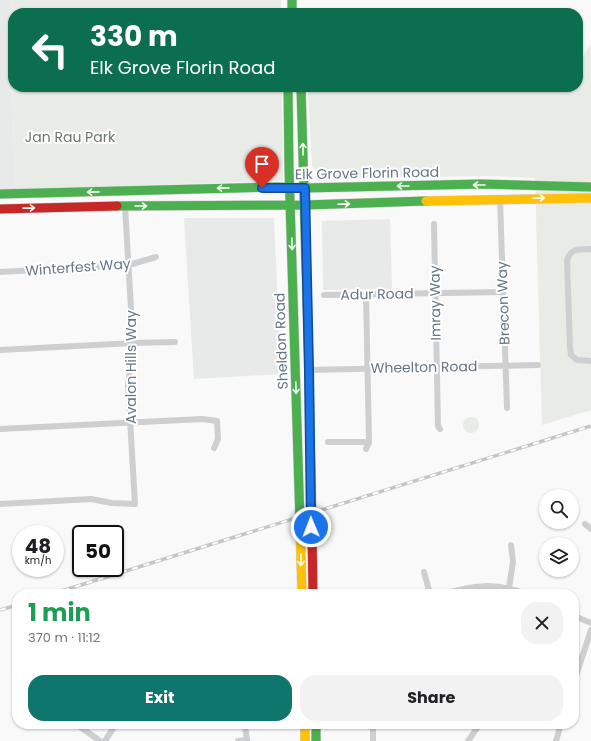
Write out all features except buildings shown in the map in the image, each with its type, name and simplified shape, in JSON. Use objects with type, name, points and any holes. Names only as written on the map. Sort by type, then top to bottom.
[{"type":"main road","name":"Sheldon Road","points":[[288,92],[290,205],[302,589]]},
{"type":"main road","name":"Sheldon Road","points":[[301,92],[306,205],[313,589]]},
{"type":"main road","name":"Elk Grove Florin Road","points":[[0,194],[481,184],[591,187]]},
{"type":"main road","points":[[500,199],[500,195],[504,192],[511,192],[518,186]]},
{"type":"main road","name":"Elk Grove Florin Road","points":[[0,209],[125,206],[306,205],[500,199],[591,198]]},
{"type":"main road","points":[[295,335],[300,343],[302,374],[310,396]]},
{"type":"main road","points":[[305,729],[305,741]]},
{"type":"main road","points":[[316,729],[316,741]]},
{"type":"street","name":"Brecon Way","points":[[500,199],[507,408]]},
{"type":"street","name":"Avalon Hills Way","points":[[0,504],[91,499],[112,503],[135,504],[128,385],[134,342],[125,206]]},
{"type":"street","name":"Imray Way","points":[[434,224],[438,426],[440,429]]},
{"type":"street","points":[[591,250],[573,251],[569,254],[567,261],[571,355],[577,360],[591,361]]},
{"type":"street","name":"Winterfest Way","points":[[0,272],[129,265],[156,257]]},
{"type":"street","name":"Adur Road","points":[[324,295],[503,292]]},
{"type":"street","points":[[366,294],[369,442],[366,449]]},
{"type":"street","points":[[0,350],[134,342],[175,342]]},
{"type":"street","name":"Wheelton Road","points":[[309,370],[538,364]]},
{"type":"street","points":[[0,430],[202,419],[217,421],[218,439],[214,448]]},
{"type":"street","points":[[328,442],[369,442]]},
{"type":"street","points":[[585,524],[591,529]]},
{"type":"street","points":[[508,589],[513,562],[511,545]]},
{"type":"street","points":[[424,572],[429,589]]},
{"type":"street","points":[[462,589],[473,586],[490,586],[501,589]]},
{"type":"street","points":[[579,618],[591,623]]},
{"type":"street","points":[[579,667],[591,630]]},
{"type":"street","points":[[83,729],[100,741]]},
{"type":"street","points":[[105,741],[113,729]]},
{"type":"street","points":[[238,741],[247,740],[246,729]]},
{"type":"street","points":[[373,729],[373,741]]},
{"type":"street","points":[[468,741],[476,729]]},
{"type":"street","points":[[556,741],[560,729]]},
{"type":"shaded area","points":[[0,0],[10,0],[10,8],[8,8],[8,92],[12,92],[15,189],[0,189]]},
{"type":"shaded area","points":[[184,218],[274,218],[281,374],[194,379]]},
{"type":"shaded area","points":[[390,219],[392,289],[323,290],[322,221]]},
{"type":"green space","name":"Jan Rau Park","points":[[10,0],[281,0],[281,8],[10,8]]},
{"type":"green space","points":[[591,44],[591,410],[542,425],[535,178],[491,176],[321,178],[321,174],[316,172],[312,166],[308,92],[583,92],[583,56]]},
{"type":"green space","name":"Jan Rau Park","points":[[12,92],[282,92],[283,181],[15,189]]},
{"type":"green space","points":[[471,417],[477,419],[479,425],[477,431],[471,433],[465,431],[463,425],[465,419]]},
{"type":"railway","points":[[68,589],[591,426]]},
{"type":"railway","points":[[0,610],[12,606]]},
{"type":"traffic: fast","points":[[292,0],[292,8]]},
{"type":"traffic: fast","points":[[288,92],[300,522]]},
{"type":"traffic: fast","points":[[301,92],[312,532]]},
{"type":"traffic: fast","points":[[0,194],[277,187],[305,188],[481,184],[591,187]]},
{"type":"traffic: fast","points":[[117,206],[305,205],[426,201]]},
{"type":"traffic: fast","points":[[316,729],[316,741]]},
{"type":"traffic: slow","points":[[426,201],[591,198]]},
{"type":"traffic: slow","points":[[300,522],[302,589]]},
{"type":"traffic: slow","points":[[305,729],[305,741]]},
{"type":"traffic: jam","points":[[0,209],[117,206]]},
{"type":"traffic: jam","points":[[312,532],[313,589]]},
{"type":"route","points":[[262,188],[305,188],[311,527]]}]
